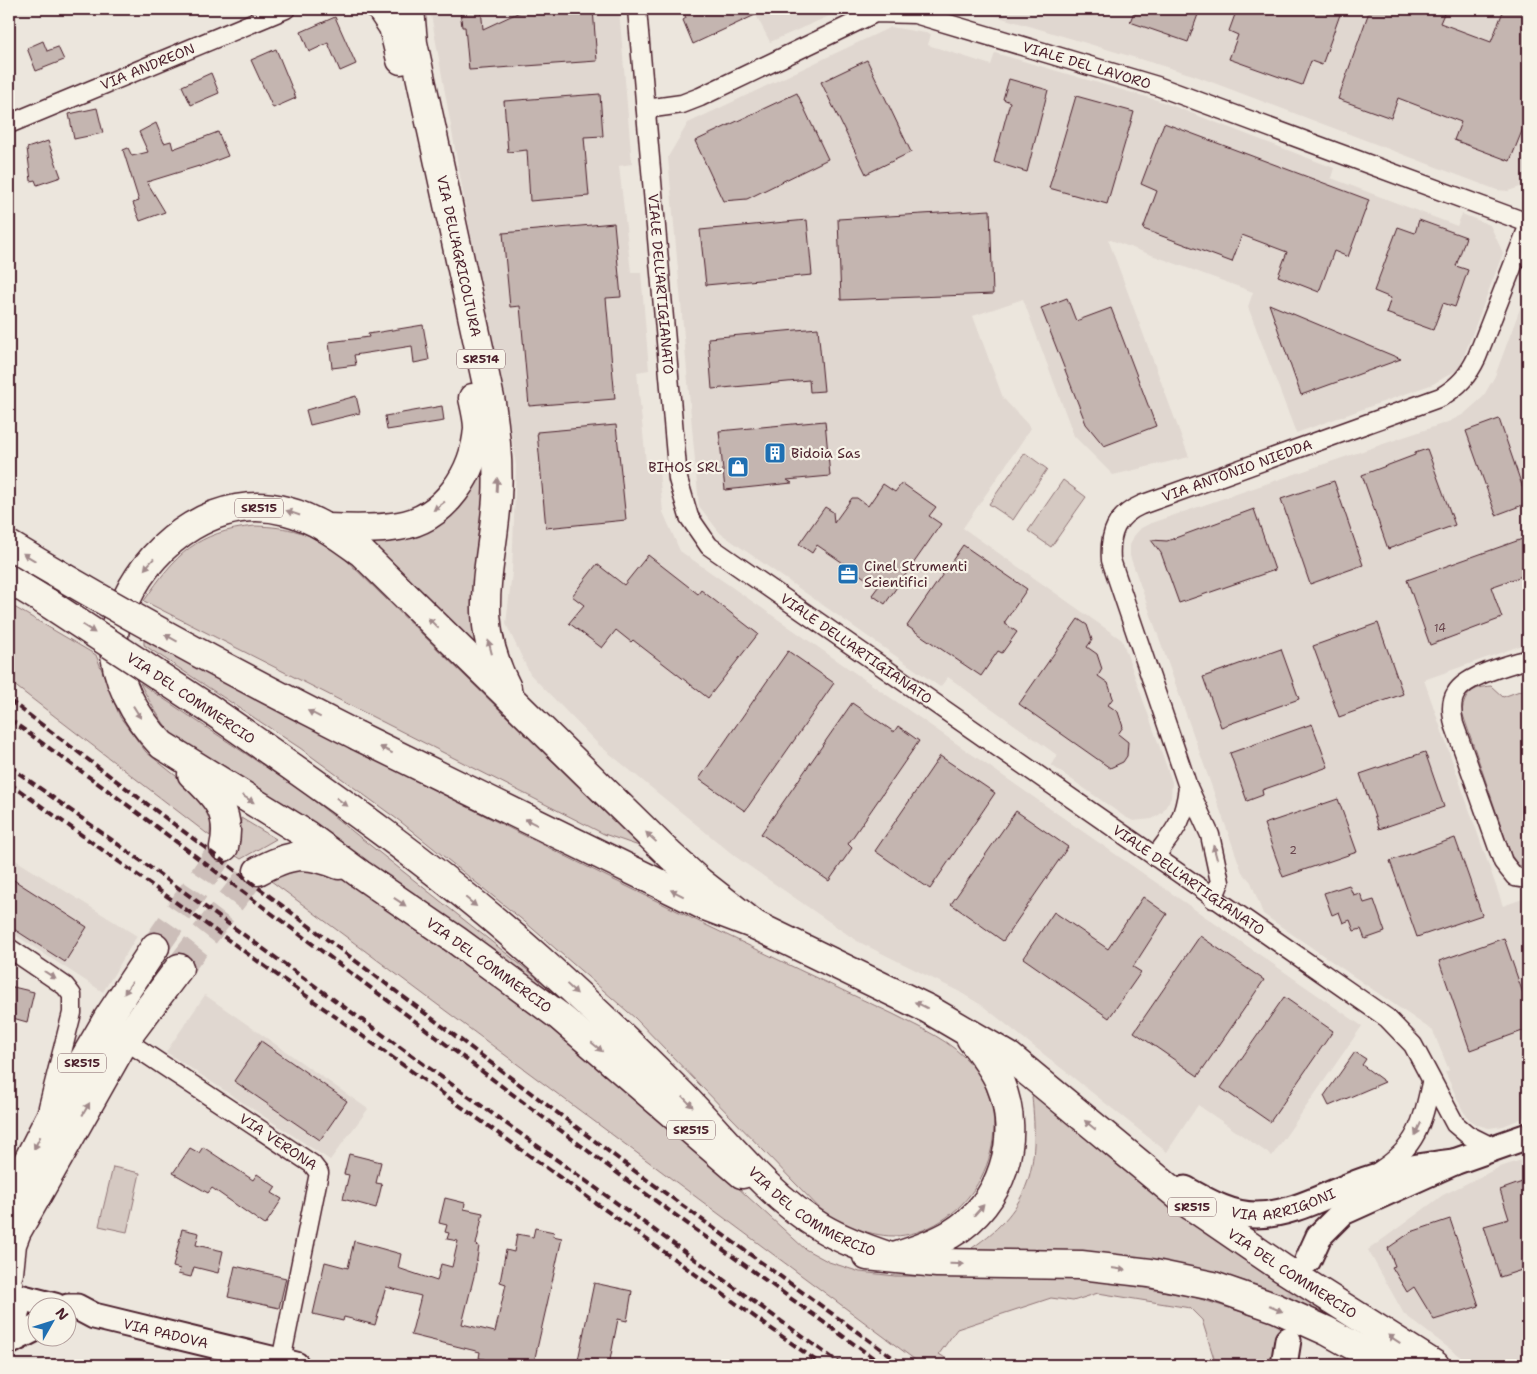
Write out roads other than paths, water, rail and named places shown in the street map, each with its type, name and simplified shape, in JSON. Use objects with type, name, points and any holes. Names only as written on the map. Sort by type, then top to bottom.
[{"type":"main road","name":"VIA DELL'AGRICOLTURA","points":[[326,528],[358,529],[401,526],[428,514],[445,502],[458,486],[470,461],[478,427],[462,338],[395,36],[389,18],[381,9]]},
{"type":"main road","name":"VIA DELL'AGRICOLTURA","points":[[410,9],[412,43],[491,403],[496,438],[497,500],[486,588],[485,618],[490,650],[498,672],[518,707]]},
{"type":"main road","name":"VIA DEL COMMERCIO","points":[[755,925],[700,882],[671,856],[362,554],[326,528],[285,510],[254,508],[227,510],[195,523],[177,536],[146,567],[132,586],[119,614],[114,636],[119,675],[136,712],[162,745],[307,835],[560,1016],[657,1099],[778,1210],[823,1244],[870,1256],[937,1264],[1081,1265],[1150,1273],[1214,1286],[1276,1308],[1319,1327],[1388,1365]]},
{"type":"main road","name":"VIA DEL COMMERCIO","points":[[9,544],[136,619],[358,736],[704,906],[755,925],[928,1009],[1010,1057],[1121,1151],[1202,1214],[1282,1268],[1435,1365]]},
{"type":"main road","name":"VIA DEL COMMERCIO","points":[[9,579],[211,710],[303,774],[418,859],[536,956],[681,1094],[767,1184],[823,1229],[856,1245],[891,1258],[936,1242],[965,1224],[987,1201],[1003,1170],[1010,1132],[1005,1098],[992,1067],[964,1030]]},
{"type":"main road","name":"SR515","points":[[162,745],[209,790],[223,811],[226,822],[224,847]]},
{"type":"main road","name":"SR515","points":[[258,871],[283,858],[313,856],[360,874]]},
{"type":"main road","name":"SR515","points":[[9,1198],[49,1119],[108,1018],[155,947]]},
{"type":"main road","name":"SR515","points":[[10,1285],[12,1244],[17,1232],[125,1040],[179,968]]},
{"type":"main road","points":[[9,1336],[15,1312],[10,1285]]},
{"type":"street","name":"VIA ANDREON","points":[[9,124],[286,9]]},
{"type":"street","name":"VIALE DELL'ARTIGIANATO","points":[[637,9],[678,479],[689,516],[709,546],[1213,899],[1387,1018],[1413,1045],[1455,1124],[1468,1135],[1494,1148]]},
{"type":"street","name":"VIALE DEL LAVORO","points":[[646,109],[682,104],[700,98],[875,13],[915,14],[1157,86],[1528,225]]},
{"type":"street","name":"VIA ANTONIO NIEDDA","points":[[1213,899],[1220,882],[1219,867],[1210,836],[1188,787],[1111,560],[1111,535],[1116,524],[1123,515],[1141,505],[1432,400],[1458,386],[1468,374],[1477,357],[1528,225]]},
{"type":"street","points":[[1528,658],[1473,679],[1455,694],[1452,705],[1454,724],[1503,862],[1515,877],[1528,879]]},
{"type":"street","name":"VIA ANTONIO NIEDDA","points":[[1155,857],[1178,826],[1185,811],[1188,787]]},
{"type":"street","points":[[9,948],[58,981],[72,995],[72,1013],[49,1100],[49,1119]]},
{"type":"street","name":"VIA VERONA","points":[[125,1040],[312,1164],[319,1173],[289,1363]]},
{"type":"street","points":[[1364,1180],[1398,1159],[1410,1145],[1420,1124],[1432,1083]]},
{"type":"street","name":"VIA ARRIGONI","points":[[1308,1260],[1319,1236],[1343,1212],[1454,1162],[1528,1136]]},
{"type":"street","name":"VIA ARRIGONI","points":[[1121,1151],[1212,1204],[1236,1212],[1256,1215],[1316,1201],[1364,1180],[1413,1167],[1454,1162]]},
{"type":"street","points":[[10,1285],[34,1296]]},
{"type":"street","name":"VIA PADOVA","points":[[78,1308],[94,1316],[289,1363]]},
{"type":"street","name":"VIA PADOVA","points":[[78,1318],[94,1316]]},
{"type":"street","points":[[9,1342],[28,1332]]},
{"type":"street","points":[[1284,1365],[1288,1340]]},
{"type":"tunnel","points":[[155,947],[224,847]]},
{"type":"tunnel","points":[[179,968],[249,878],[258,871]]},
{"type":"tunnel","points":[[1289,1335],[1308,1263]]},
{"type":"railway","points":[[9,700],[632,1169],[903,1365]]},
{"type":"railway","points":[[9,719],[114,795],[624,1178],[883,1365]]},
{"type":"railway","points":[[9,766],[842,1365]]},
{"type":"railway","points":[[9,783],[822,1365]]},
{"type":"place","name":"Bidoia Sas","points":[[775,453]]},
{"type":"place","name":"BIHOS SRL","points":[[738,467]]},
{"type":"place","name":"Cinel Strumenti Scientifici","points":[[848,574]]}]
